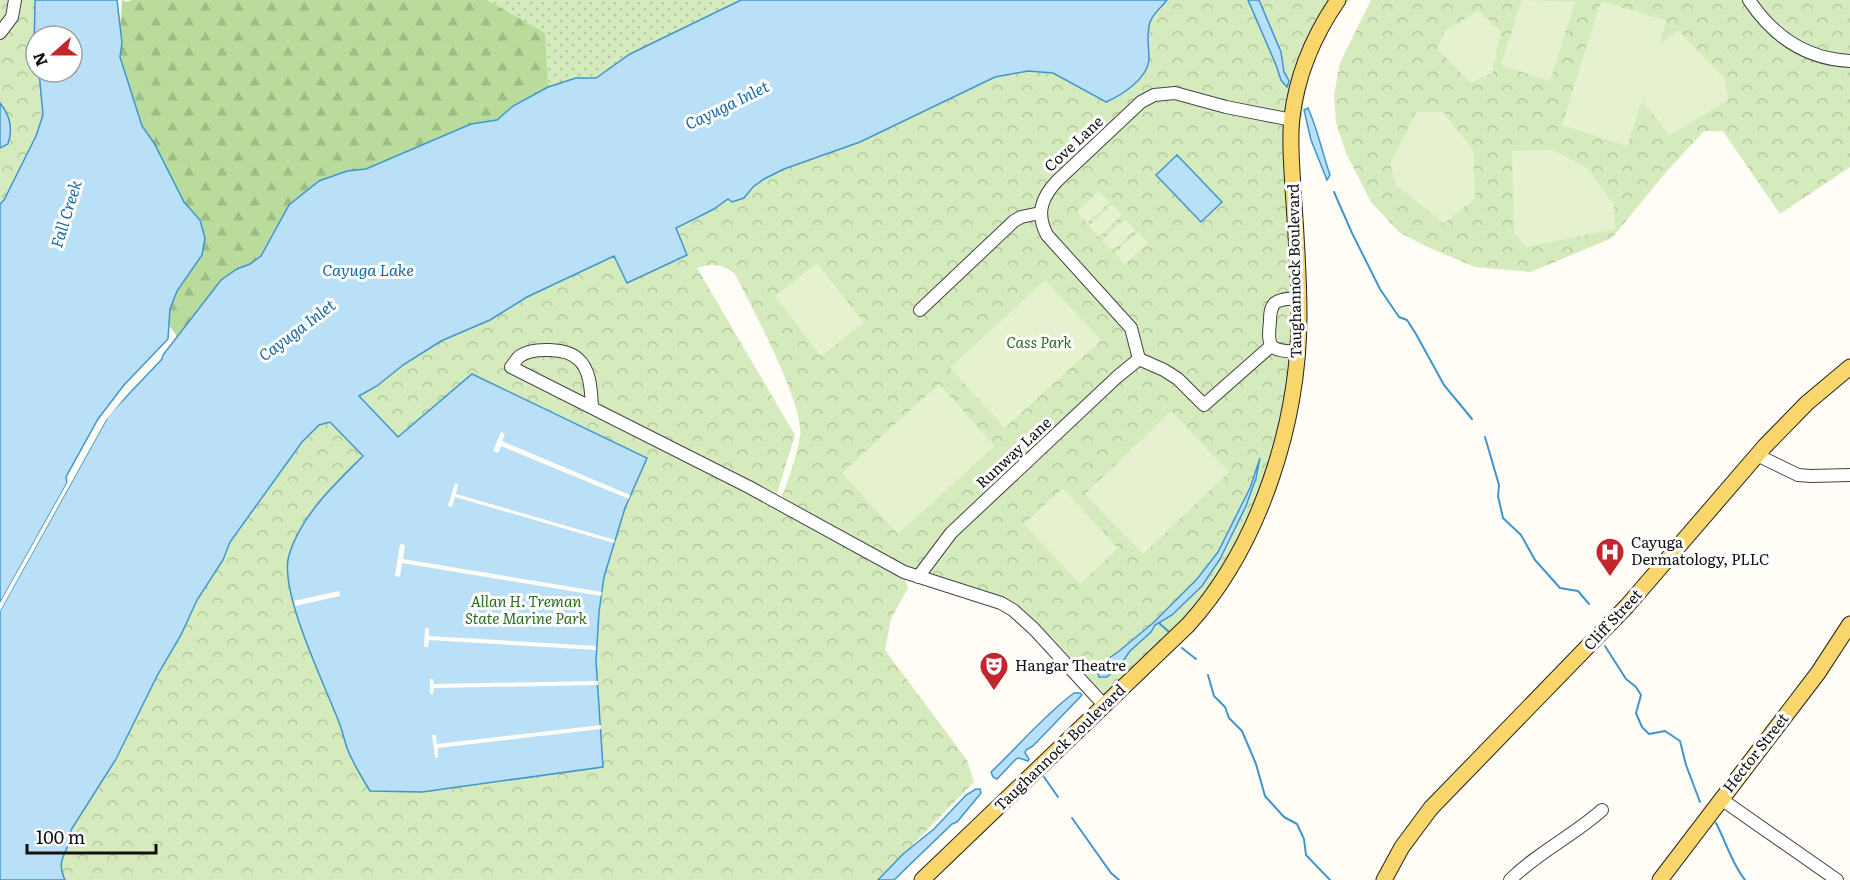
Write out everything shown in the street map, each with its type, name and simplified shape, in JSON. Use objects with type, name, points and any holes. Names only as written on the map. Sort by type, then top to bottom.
[{"type":"main road","name":"Taughannock Boulevard","points":[[922,880],[1188,625],[1207,603],[1231,565],[1253,522],[1278,454],[1291,405],[1298,352],[1292,120],[1300,79],[1310,49],[1321,26],[1338,0]]},
{"type":"main road","name":"Cliff Street","points":[[1384,880],[1402,847],[1431,808],[1627,606],[1757,455],[1807,404],[1850,367]]},
{"type":"main road","name":"Hector Street","points":[[1660,880],[1818,673],[1850,624]]},
{"type":"street","points":[[0,33],[12,17],[15,0]]},
{"type":"street","points":[[1749,0],[1768,25],[1792,44],[1814,55],[1833,60],[1850,61]]},
{"type":"street","name":"Cove Lane","points":[[1040,213],[1045,196],[1057,181],[1141,102],[1154,95],[1175,93],[1226,107],[1292,120]]},
{"type":"street","points":[[920,310],[1014,221],[1040,213],[1047,235],[1131,327],[1139,359],[1178,379],[1204,405],[1271,346]]},
{"type":"street","points":[[1298,298],[1275,303],[1271,311],[1268,340],[1271,346],[1282,351],[1298,352]]},
{"type":"street","points":[[592,407],[591,386],[585,368],[571,354],[562,350],[538,351],[520,356],[511,367],[749,486],[898,569],[995,600],[1013,610],[1034,628],[1104,705]]},
{"type":"street","name":"Runway Lane","points":[[918,577],[951,533],[1139,359]]},
{"type":"street","points":[[1757,455],[1798,475],[1850,475]]},
{"type":"street","points":[[1720,799],[1837,880]]},
{"type":"street","points":[[1510,880],[1534,858],[1602,810]]},
{"type":"green space","points":[[0,0],[75,0],[78,24],[24,24],[24,84],[84,84],[84,73],[91,129],[36,136],[0,204]]},
{"type":"green space","points":[[122,0],[127,2],[132,0],[487,0],[545,33],[548,87],[513,106],[497,120],[471,124],[366,169],[347,171],[289,205],[261,256],[250,265],[237,269],[177,337],[169,325],[170,309],[177,291],[202,256],[200,220],[184,202],[154,143],[142,126],[120,57]]},
{"type":"green space","points":[[487,0],[741,0],[630,54],[595,78],[576,78],[548,87],[544,33]]},
{"type":"green space","points":[[1167,0],[1349,0],[1321,44],[1306,92],[1299,142],[1290,258],[1288,379],[1270,457],[1246,519],[1215,578],[1167,639],[1106,696],[1041,627],[1010,602],[983,590],[909,570],[780,503],[800,436],[794,402],[764,331],[735,274],[718,265],[697,268],[795,435],[773,507],[905,579],[908,588],[891,619],[885,650],[967,760],[974,782],[878,880],[65,880],[61,866],[69,844],[71,830],[116,759],[197,600],[223,560],[230,542],[302,442],[319,425],[330,422],[364,391],[377,386],[403,365],[441,341],[490,320],[527,297],[614,256],[687,255],[675,228],[714,209],[723,200],[744,198],[764,179],[784,169],[860,142],[995,77],[1028,71],[1053,73],[1106,102],[1149,63],[1149,26],[1154,14]]},
{"type":"green space","points":[[1371,0],[1850,0],[1850,167],[1780,214],[1723,131],[1704,131],[1667,171],[1612,238],[1531,272],[1475,267],[1425,246],[1399,232],[1371,202],[1346,153],[1336,123],[1334,95],[1340,63]]},
{"type":"green space","points":[[1522,0],[1575,2],[1550,81],[1501,65]]},
{"type":"green space","points":[[1601,1],[1666,21],[1660,44],[1678,30],[1725,79],[1728,100],[1670,135],[1642,101],[1627,146],[1562,125]]},
{"type":"green space","points":[[1479,10],[1501,32],[1492,73],[1471,83],[1437,49],[1445,31]]},
{"type":"green space","points":[[1416,112],[1443,112],[1473,149],[1475,199],[1444,223],[1396,185],[1390,164]]},
{"type":"green space","points":[[1553,150],[1587,168],[1614,205],[1615,229],[1526,247],[1514,233],[1512,151]]},
{"type":"green space","points":[[1099,191],[1110,202],[1087,223],[1077,212]]},
{"type":"green space","points":[[1112,204],[1122,215],[1099,237],[1089,226]]},
{"type":"green space","points":[[1125,219],[1135,230],[1112,251],[1102,240]]},
{"type":"green space","points":[[1138,232],[1148,243],[1125,264],[1115,253]]},
{"type":"green space","points":[[817,263],[864,323],[821,356],[775,296]]},
{"type":"green space","name":"Cass Park","points":[[1045,280],[1101,340],[1005,428],[950,368]]},
{"type":"green space","points":[[939,384],[995,446],[898,534],[842,473]]},
{"type":"green space","points":[[1171,411],[1229,472],[1143,554],[1085,494]]},
{"type":"green space","points":[[1063,488],[1118,548],[1080,584],[1024,524]]},
{"type":"water","name":"Fall Creek","points":[[35,0],[117,0],[122,43],[120,57],[142,126],[154,143],[184,202],[200,220],[205,238],[202,255],[177,291],[170,309],[168,339],[124,385],[98,419],[66,477],[67,483],[0,603],[0,204],[36,136],[43,115],[40,84],[84,84],[84,24],[35,24]]},
{"type":"water","name":"Cayuga Lake","points":[[741,0],[1167,0],[1150,22],[1149,60],[1144,74],[1133,86],[1106,102],[1053,73],[1028,71],[995,77],[860,142],[784,169],[764,179],[744,198],[732,202],[728,199],[714,209],[676,228],[687,255],[627,283],[614,256],[527,297],[490,320],[441,341],[359,396],[398,437],[472,374],[647,458],[625,508],[604,577],[599,612],[596,661],[603,767],[422,792],[370,791],[348,751],[340,725],[305,639],[290,591],[287,571],[294,540],[310,513],[363,456],[330,422],[319,425],[302,442],[230,542],[223,560],[197,600],[181,635],[158,674],[116,759],[71,830],[69,844],[61,865],[65,880],[0,880],[0,611],[109,415],[162,359],[221,280],[261,256],[289,205],[319,181],[347,171],[366,169],[471,124],[497,120],[513,106],[548,87],[576,78],[596,78],[630,54]]},
{"type":"water","points":[[1248,0],[1259,0],[1281,52],[1284,72],[1289,81],[1287,87],[1281,80]]},
{"type":"water","points":[[0,103],[8,117],[10,138],[8,144],[0,148]]},
{"type":"water","points":[[1308,108],[1330,175],[1327,180],[1311,140],[1304,110]]},
{"type":"water","points":[[1177,155],[1222,202],[1201,222],[1156,175]]},
{"type":"water","points":[[1260,458],[1246,506],[1220,559],[1202,586],[1172,615],[1155,625],[1151,632],[1107,677],[1099,677],[1096,667],[1153,623],[1197,579],[1218,552],[1250,488]]},
{"type":"water","points":[[1074,693],[1082,695],[1033,746],[1026,750],[1028,761],[1016,759],[997,779],[993,777],[991,772],[1041,721]]},
{"type":"water","points":[[980,789],[981,793],[957,822],[952,824],[894,880],[878,880],[903,854],[934,829],[966,795]]},
{"type":"pier","points":[[149,368],[106,420],[0,611],[0,603],[103,419]]},
{"type":"pier","points":[[501,432],[505,434],[502,441],[630,495],[629,499],[501,446],[498,453],[493,451]]},
{"type":"pier","points":[[455,483],[458,484],[456,494],[615,540],[614,543],[455,497],[452,507],[448,506]]},
{"type":"pier","points":[[400,544],[405,545],[403,559],[602,592],[601,596],[402,563],[400,577],[395,576]]},
{"type":"pier","points":[[339,591],[340,596],[295,606],[294,601]]},
{"type":"pier","points":[[425,628],[429,628],[429,636],[596,646],[596,650],[429,640],[428,647],[424,647]]},
{"type":"pier","points":[[430,679],[433,679],[434,684],[598,681],[598,685],[434,688],[433,694],[430,694]]},
{"type":"pier","points":[[601,725],[601,729],[438,748],[438,757],[435,758],[432,735],[436,735],[437,744]]},
{"type":"waterway","points":[[1334,192],[1380,289],[1399,317],[1407,320],[1444,385],[1472,419]]},
{"type":"waterway","points":[[1485,437],[1499,485],[1498,496],[1503,518],[1521,535],[1535,560],[1560,588],[1578,591],[1589,604]]},
{"type":"waterway","points":[[1159,623],[1168,631]]},
{"type":"waterway","points":[[1605,646],[1626,679],[1636,687],[1641,695],[1636,713],[1642,727],[1649,734],[1665,731],[1680,741],[1700,802]]},
{"type":"waterway","points":[[1182,648],[1196,659]]},
{"type":"waterway","points":[[1208,675],[1214,696],[1225,707],[1229,718],[1242,731],[1256,764],[1265,796],[1284,817],[1297,824],[1304,839],[1306,855],[1330,880]]},
{"type":"waterway","points":[[1044,777],[1058,797]]},
{"type":"waterway","points":[[1072,818],[1111,873],[1119,880]]},
{"type":"waterway","points":[[1716,823],[1745,880]]},
{"type":"place","name":"Cayuga Dermatology, PLLC","points":[[1610,578]]},
{"type":"place","name":"Hangar Theatre","points":[[994,692]]},
{"type":"water label","name":"Cayuga Inlet","points":[[727,105]]},
{"type":"water label","name":"Cayuga Inlet","points":[[297,330]]},
{"type":"park label","name":"Allan H. Treman State Marine Park","points":[[526,610]]}]
